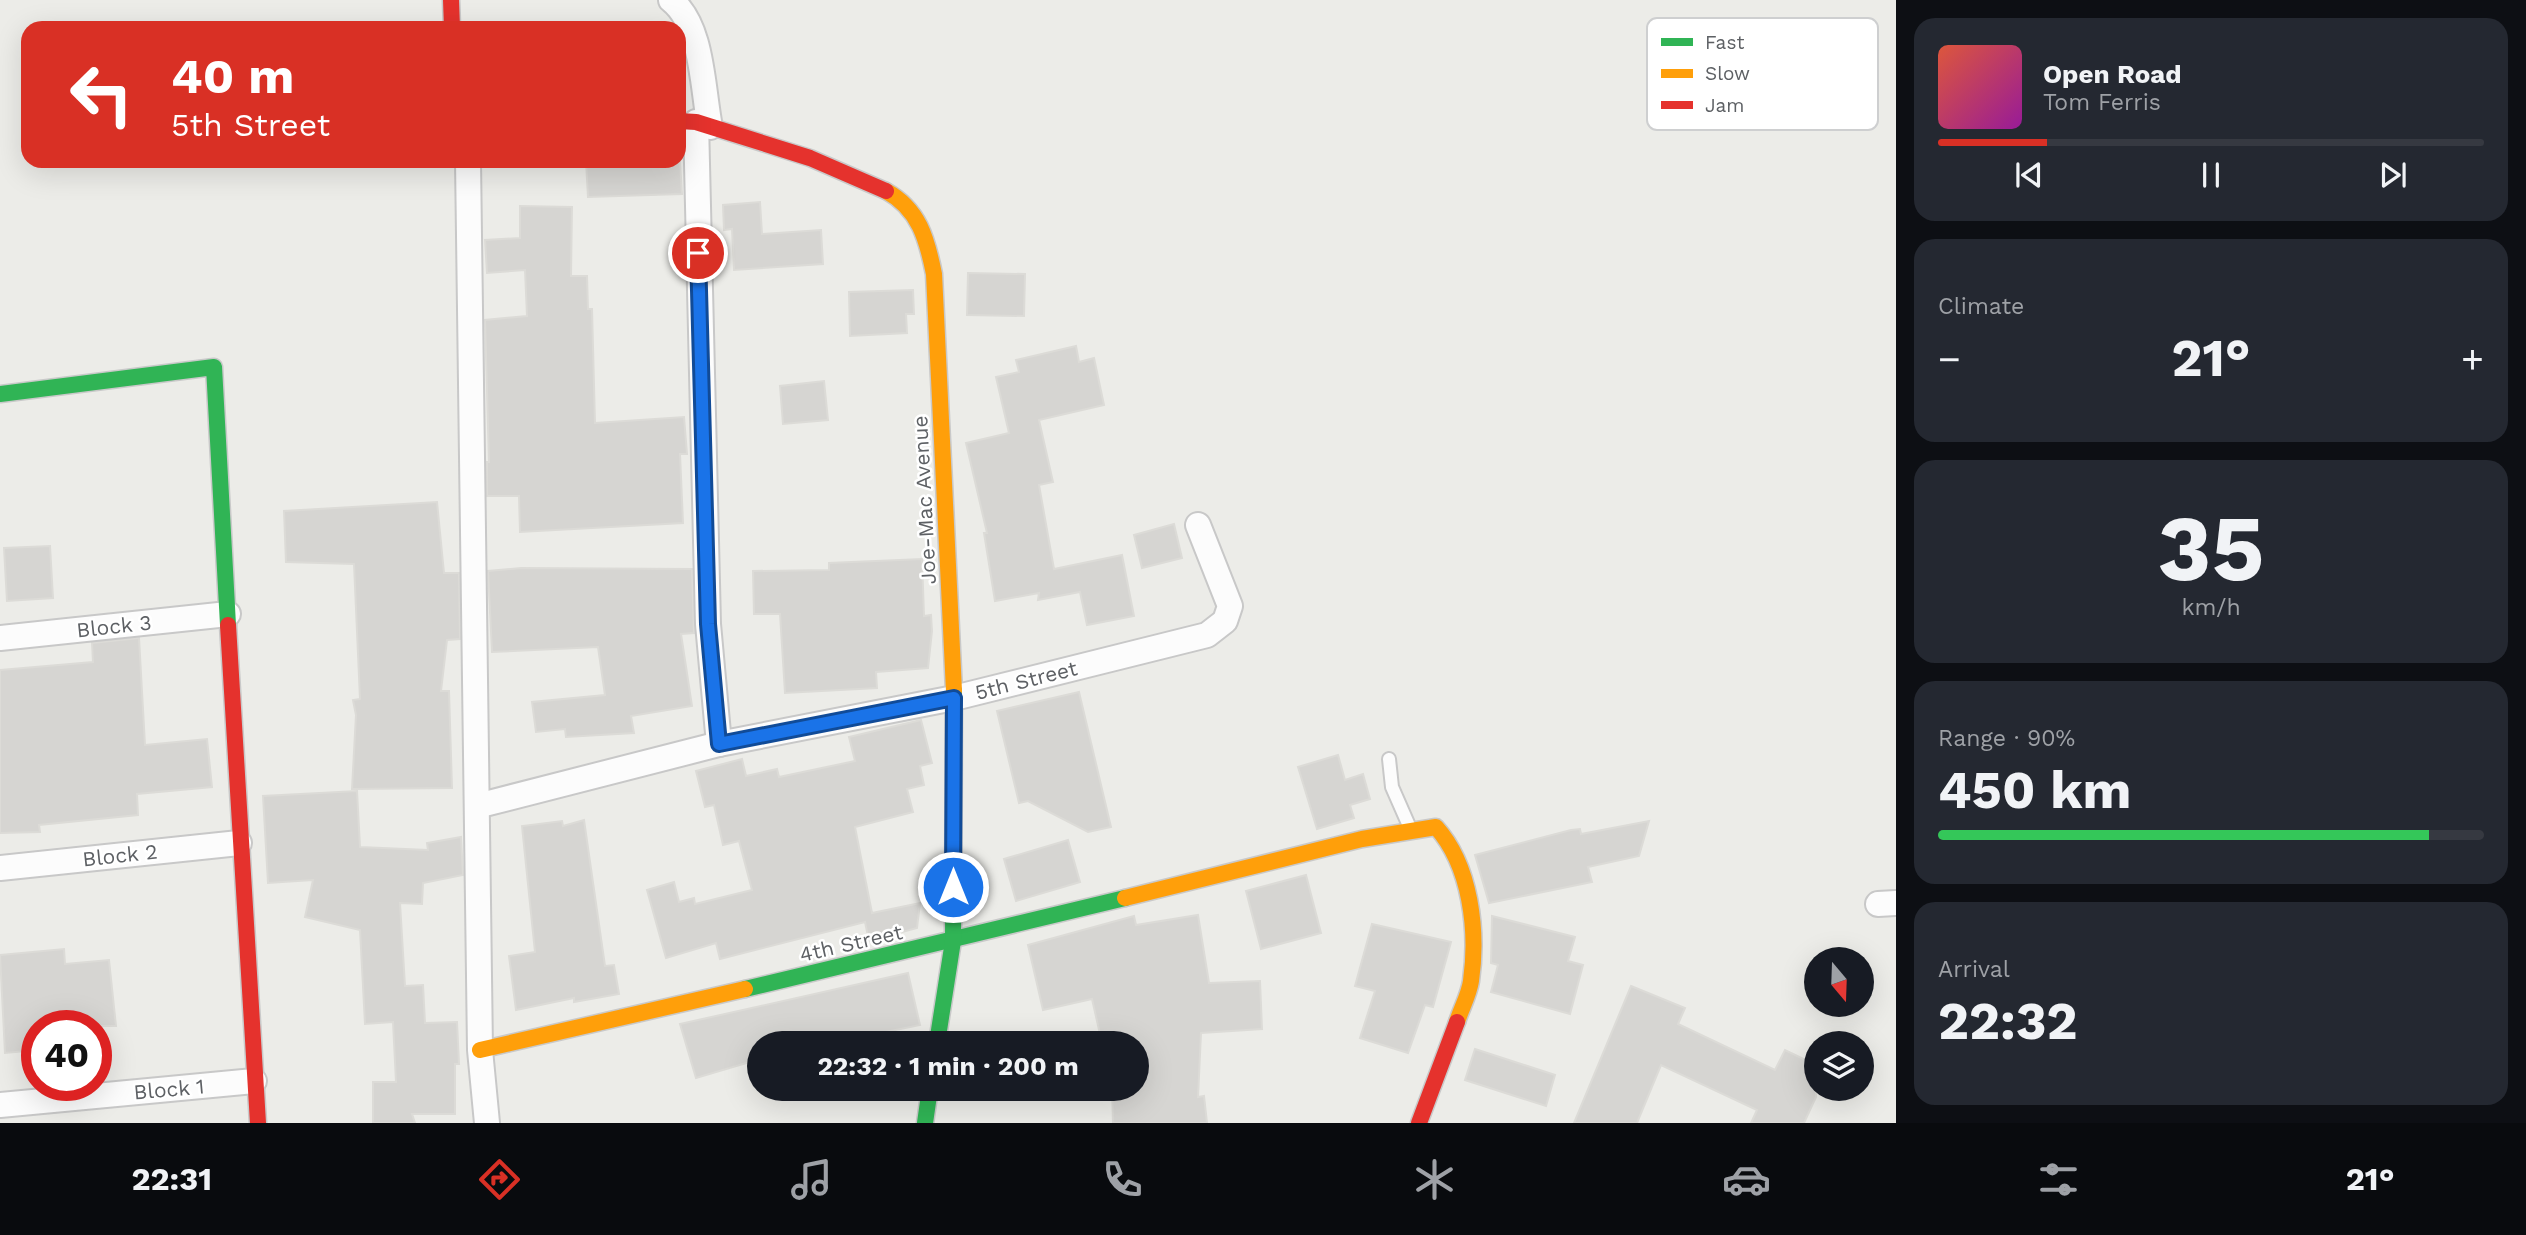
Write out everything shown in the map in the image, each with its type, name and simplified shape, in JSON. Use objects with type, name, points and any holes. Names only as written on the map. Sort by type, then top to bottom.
[{"type":"street","points":[[451,0],[452,21]]},
{"type":"street","points":[[671,0],[682,9],[696,34],[695,123],[708,624],[719,744]]},
{"type":"street","name":"Joe-Mac Avenue","points":[[695,123],[878,183],[910,208],[926,233],[934,274],[954,698],[953,941],[939,1031]]},
{"type":"street","points":[[468,168],[480,1050],[486,1123]]},
{"type":"street","points":[[0,394],[214,367],[239,842],[258,1123]]},
{"type":"street","name":"5th Street","points":[[477,806],[719,744],[954,698],[1207,635],[1225,621],[1230,606],[1198,525]]},
{"type":"street","name":"Block 3","points":[[0,638],[228,614]]},
{"type":"street","name":"4th Street","points":[[480,1050],[953,941],[1362,839],[1436,827],[1446,838],[1457,862],[1473,915],[1471,983],[1419,1123]]},
{"type":"street","name":"Block 2","points":[[0,868],[239,842]]},
{"type":"street","name":"Block 1","points":[[0,1105],[254,1081]]},
{"type":"street","points":[[925,1123],[928,1101]]},
{"type":"lane","points":[[1389,759],[1392,787],[1411,830]]},
{"type":"building","points":[[586,168],[680,168],[682,194],[588,197]]},
{"type":"building","points":[[760,202],[762,234],[821,230],[823,264],[734,270],[732,229],[724,230],[723,205]]},
{"type":"building","points":[[520,206],[572,207],[571,276],[587,276],[588,309],[592,309],[595,423],[684,417],[687,454],[680,454],[683,523],[520,532],[519,496],[487,496],[489,462],[485,320],[527,316],[525,270],[487,273],[485,240],[520,238]]},
{"type":"building","points":[[968,273],[1025,274],[1024,316],[967,315]]},
{"type":"building","points":[[913,290],[914,314],[906,314],[907,333],[850,336],[849,292]]},
{"type":"building","points":[[1076,346],[1079,362],[1094,358],[1104,405],[1039,420],[1053,482],[1039,485],[1054,569],[1122,555],[1134,616],[1087,625],[1080,592],[1038,600],[1039,593],[995,601],[984,533],[987,533],[966,443],[1009,433],[996,377],[1019,372],[1016,360]]},
{"type":"building","points":[[824,381],[828,420],[783,424],[780,386]]},
{"type":"building","points":[[437,502],[444,573],[459,573],[460,639],[447,640],[441,691],[449,691],[452,788],[352,789],[356,715],[353,700],[360,699],[354,564],[286,562],[284,511]]},
{"type":"building","points":[[1174,524],[1182,558],[1142,568],[1134,535]]},
{"type":"building","points":[[50,546],[53,598],[7,601],[4,548]]},
{"type":"building","points":[[922,559],[924,616],[931,615],[932,631],[928,668],[876,672],[877,688],[785,693],[780,614],[754,614],[753,571],[829,570],[829,563]]},
{"type":"building","points":[[521,568],[692,569],[694,633],[681,634],[692,706],[631,716],[634,733],[566,737],[565,729],[536,732],[532,702],[605,695],[598,647],[492,652],[488,571]]},
{"type":"building","points":[[139,638],[145,745],[207,739],[212,787],[137,794],[138,815],[39,825],[40,832],[0,833],[0,670],[93,662],[92,643]]},
{"type":"building","points":[[1079,692],[1111,827],[1088,832],[1028,801],[1019,803],[997,711]]},
{"type":"building","points":[[921,720],[932,763],[920,766],[924,785],[907,789],[913,812],[855,827],[872,913],[920,903],[917,928],[869,941],[865,922],[720,959],[716,943],[666,958],[647,890],[674,882],[679,902],[694,898],[695,904],[752,890],[739,841],[723,845],[714,805],[705,807],[696,771],[742,759],[746,776],[777,769],[779,777],[855,761],[849,737]]},
{"type":"building","points":[[1338,755],[1345,780],[1363,774],[1370,799],[1350,805],[1354,818],[1317,829],[1298,767]]},
{"type":"building","points":[[357,791],[360,847],[428,850],[427,843],[461,837],[463,875],[423,883],[422,904],[400,903],[405,986],[423,985],[425,1023],[457,1022],[459,1064],[455,1064],[455,1114],[412,1114],[415,1123],[373,1123],[373,1082],[396,1082],[393,1022],[365,1024],[360,930],[305,917],[313,880],[268,883],[263,796]]},
{"type":"building","points":[[584,820],[605,966],[614,965],[619,994],[574,1002],[574,998],[516,1010],[509,956],[535,952],[522,826],[562,821],[563,826]]},
{"type":"building","points":[[1649,821],[1639,856],[1588,867],[1592,882],[1489,903],[1475,855],[1571,830],[1580,829],[1581,834]]},
{"type":"building","points":[[1068,840],[1080,882],[1016,901],[1004,859]]},
{"type":"building","points":[[1306,875],[1321,933],[1261,949],[1246,891]]},
{"type":"building","points":[[1198,915],[1209,983],[1260,981],[1262,1029],[1201,1033],[1198,1097],[1204,1096],[1207,1123],[1113,1123],[1112,1101],[1149,1101],[1149,1031],[1099,1031],[1092,999],[1043,1010],[1028,945],[1134,916],[1136,925]]},
{"type":"building","points":[[1492,916],[1575,937],[1568,961],[1583,965],[1570,1014],[1491,992],[1498,965],[1491,963]]},
{"type":"building","points":[[1372,924],[1451,942],[1433,1007],[1425,1005],[1408,1053],[1360,1038],[1375,991],[1355,986]]},
{"type":"building","points":[[64,949],[65,964],[109,960],[116,1026],[112,1026],[112,1010],[21,1010],[21,1052],[5,1053],[0,955]]},
{"type":"building","points":[[908,973],[920,1025],[891,1031],[747,1031],[747,1063],[696,1078],[680,1024]]},
{"type":"building","points":[[1631,986],[1685,1008],[1678,1024],[1775,1070],[1785,1050],[1804,1059],[1804,1101],[1814,1101],[1804,1123],[1751,1123],[1757,1110],[1661,1065],[1637,1123],[1574,1123]]},
{"type":"building","points":[[1475,1049],[1555,1075],[1546,1106],[1465,1080]]},
{"type":"traffic: fast","points":[[0,394],[214,367],[228,625]]},
{"type":"traffic: fast","points":[[939,1031],[953,941],[954,691]]},
{"type":"traffic: fast","points":[[745,989],[1125,898]]},
{"type":"traffic: fast","points":[[925,1123],[928,1101]]},
{"type":"traffic: slow","points":[[886,191],[906,207],[920,226],[934,274],[954,691]]},
{"type":"traffic: slow","points":[[1125,898],[1362,839],[1436,827],[1457,860],[1469,900],[1472,921],[1471,981],[1457,1022]]},
{"type":"traffic: slow","points":[[480,1050],[745,989]]},
{"type":"traffic: jam","points":[[451,0],[452,21]]},
{"type":"traffic: jam","points":[[686,121],[696,122],[810,158],[886,191]]},
{"type":"traffic: jam","points":[[228,625],[258,1123]]},
{"type":"traffic: jam","points":[[1419,1123],[1457,1022]]},
{"type":"route","points":[[698,253],[708,624],[719,744],[954,698],[953,887]]}]
